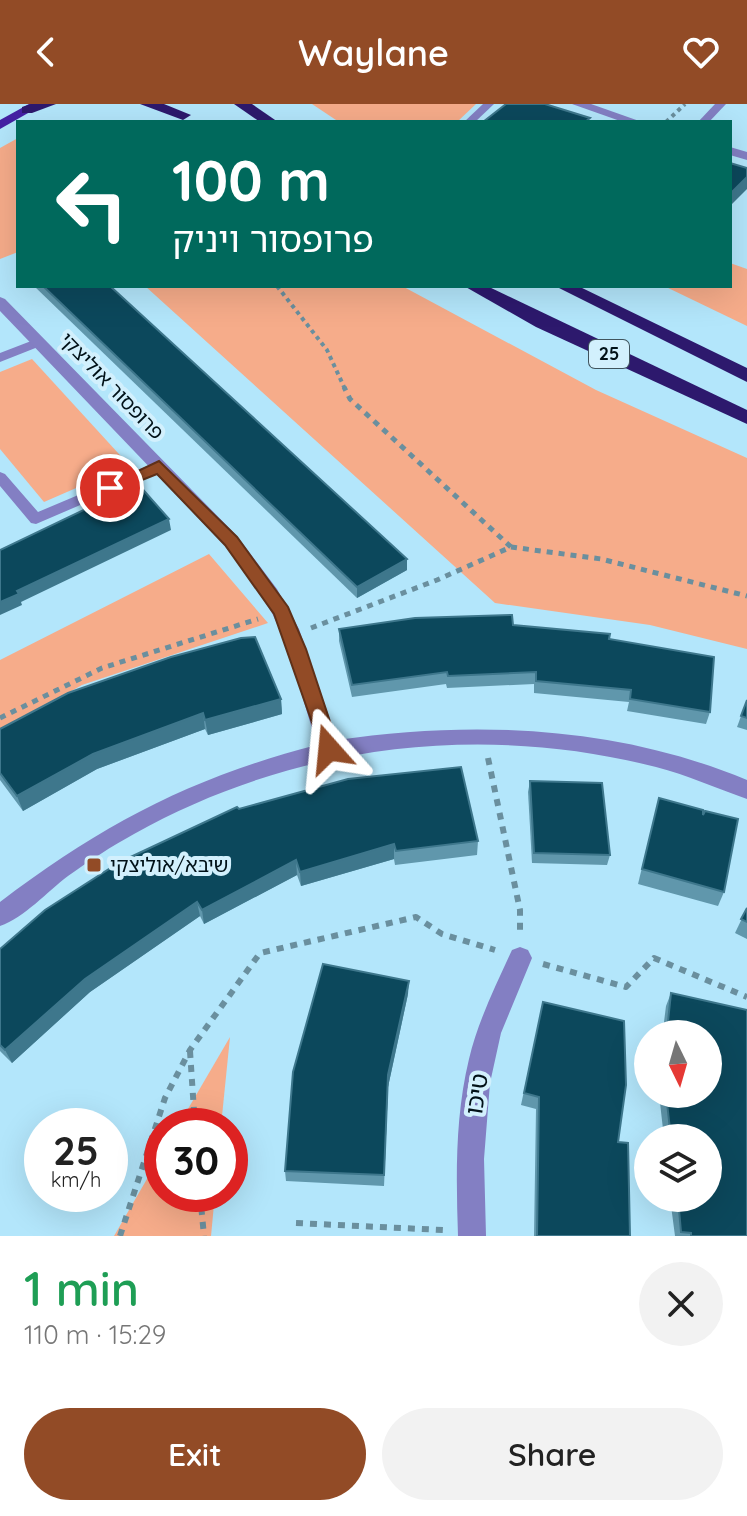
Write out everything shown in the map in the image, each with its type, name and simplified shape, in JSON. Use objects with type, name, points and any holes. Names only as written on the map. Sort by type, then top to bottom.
[{"type":"highway","points":[[32,107],[48,104]]},
{"type":"highway","points":[[148,104],[188,119]]},
{"type":"highway","points":[[168,104],[188,119]]},
{"type":"highway","points":[[242,104],[267,120]]},
{"type":"highway","name":"25","points":[[477,288],[543,323],[747,418]]},
{"type":"highway","name":"25","points":[[568,288],[747,376]]},
{"type":"main road","points":[[0,125],[32,107]]},
{"type":"street","points":[[580,104],[630,120]]},
{"type":"street","name":"פרופסור אוליצקי","points":[[0,302],[231,541],[281,612],[292,635],[329,749]]},
{"type":"street","points":[[0,916],[51,874],[154,811],[252,768],[329,749],[406,737],[484,736],[574,743],[624,751],[725,780],[747,790]]},
{"type":"street","name":"טיכו","points":[[472,1234],[474,1096],[489,1033],[520,958]]},
{"type":"lane","points":[[471,120],[489,104]]},
{"type":"lane","points":[[705,120],[721,104]]},
{"type":"lane","points":[[0,358],[39,342]]},
{"type":"lane","points":[[0,477],[36,519],[159,466]]},
{"type":"path","points":[[668,120],[685,104]]},
{"type":"path","points":[[279,288],[327,350],[350,399],[511,547]]},
{"type":"path","points":[[292,635],[437,580],[511,547],[601,559],[747,596]]},
{"type":"path","points":[[0,718],[102,668],[281,612]]},
{"type":"path","points":[[484,736],[520,910],[520,958]]},
{"type":"path","points":[[120,1236],[165,1098],[190,1050],[260,953],[416,917],[442,934],[626,987],[654,958],[747,997]]},
{"type":"path","points":[[190,1050],[194,1108]]},
{"type":"path","points":[[202,1212],[204,1236]]},
{"type":"path","points":[[296,1223],[472,1234]]},
{"type":"shaded area","points":[[312,104],[476,104],[459,120],[336,120]]},
{"type":"shaded area","points":[[16,139],[16,253],[0,259],[0,148]]},
{"type":"shaded area","points":[[732,264],[747,269],[747,326],[668,288],[732,288]]},
{"type":"shaded area","points":[[147,288],[406,288],[596,390],[747,458],[747,649],[650,625],[495,603]]},
{"type":"shaded area","points":[[32,359],[129,465],[44,502],[0,449],[0,372]]},
{"type":"shaded area","points":[[209,554],[268,623],[82,685],[0,731],[0,660]]},
{"type":"shaded area","points":[[230,1037],[223,1108],[189,1108]]},
{"type":"shaded area","points":[[144,1184],[144,1212],[213,1212],[211,1236],[114,1236]]},
{"type":"building","points":[[506,104],[545,104],[590,118],[588,120],[486,120]]},
{"type":"building","points":[[732,164],[747,168],[747,177],[732,192]]},
{"type":"building","points":[[45,288],[112,288],[407,559],[357,587]]},
{"type":"building","points":[[138,484],[169,519],[0,602],[0,550]]},
{"type":"building","points":[[512,615],[513,625],[610,634],[609,639],[714,657],[710,712],[630,699],[631,690],[536,681],[536,672],[448,676],[447,672],[352,685],[339,629],[415,618]]},
{"type":"building","points":[[255,637],[281,699],[205,720],[203,713],[93,754],[17,796],[0,773],[0,729],[68,693],[171,657]]},
{"type":"building","points":[[747,700],[747,718],[741,716]]},
{"type":"building","points":[[461,767],[478,841],[396,851],[394,844],[300,872],[296,860],[202,910],[197,902],[85,979],[5,1050],[0,1045],[0,949],[45,910],[120,862],[237,807],[239,809],[348,779]]},
{"type":"building","points":[[530,781],[602,783],[610,855],[534,853]]},
{"type":"building","points":[[659,798],[703,810],[703,815],[705,811],[738,819],[724,892],[642,869]]},
{"type":"building","points":[[747,908],[747,922],[741,919]]},
{"type":"building","points":[[323,964],[409,981],[388,1075],[384,1175],[285,1171],[293,1072]]},
{"type":"building","points":[[671,993],[747,1010],[747,1236],[691,1236],[691,1233],[681,1232],[679,1212],[722,1212],[722,1124],[669,1124],[668,1108],[722,1108],[722,1020],[668,1020]]},
{"type":"building","points":[[543,1002],[624,1021],[626,1085],[618,1142],[628,1143],[630,1236],[537,1236],[539,1097],[524,1093]]},
{"type":"place","name":"שיבא/אוליצקי","points":[[94,865]]},
{"type":"route","points":[[110,488],[159,466],[231,541],[281,612],[297,649],[329,749]]}]
